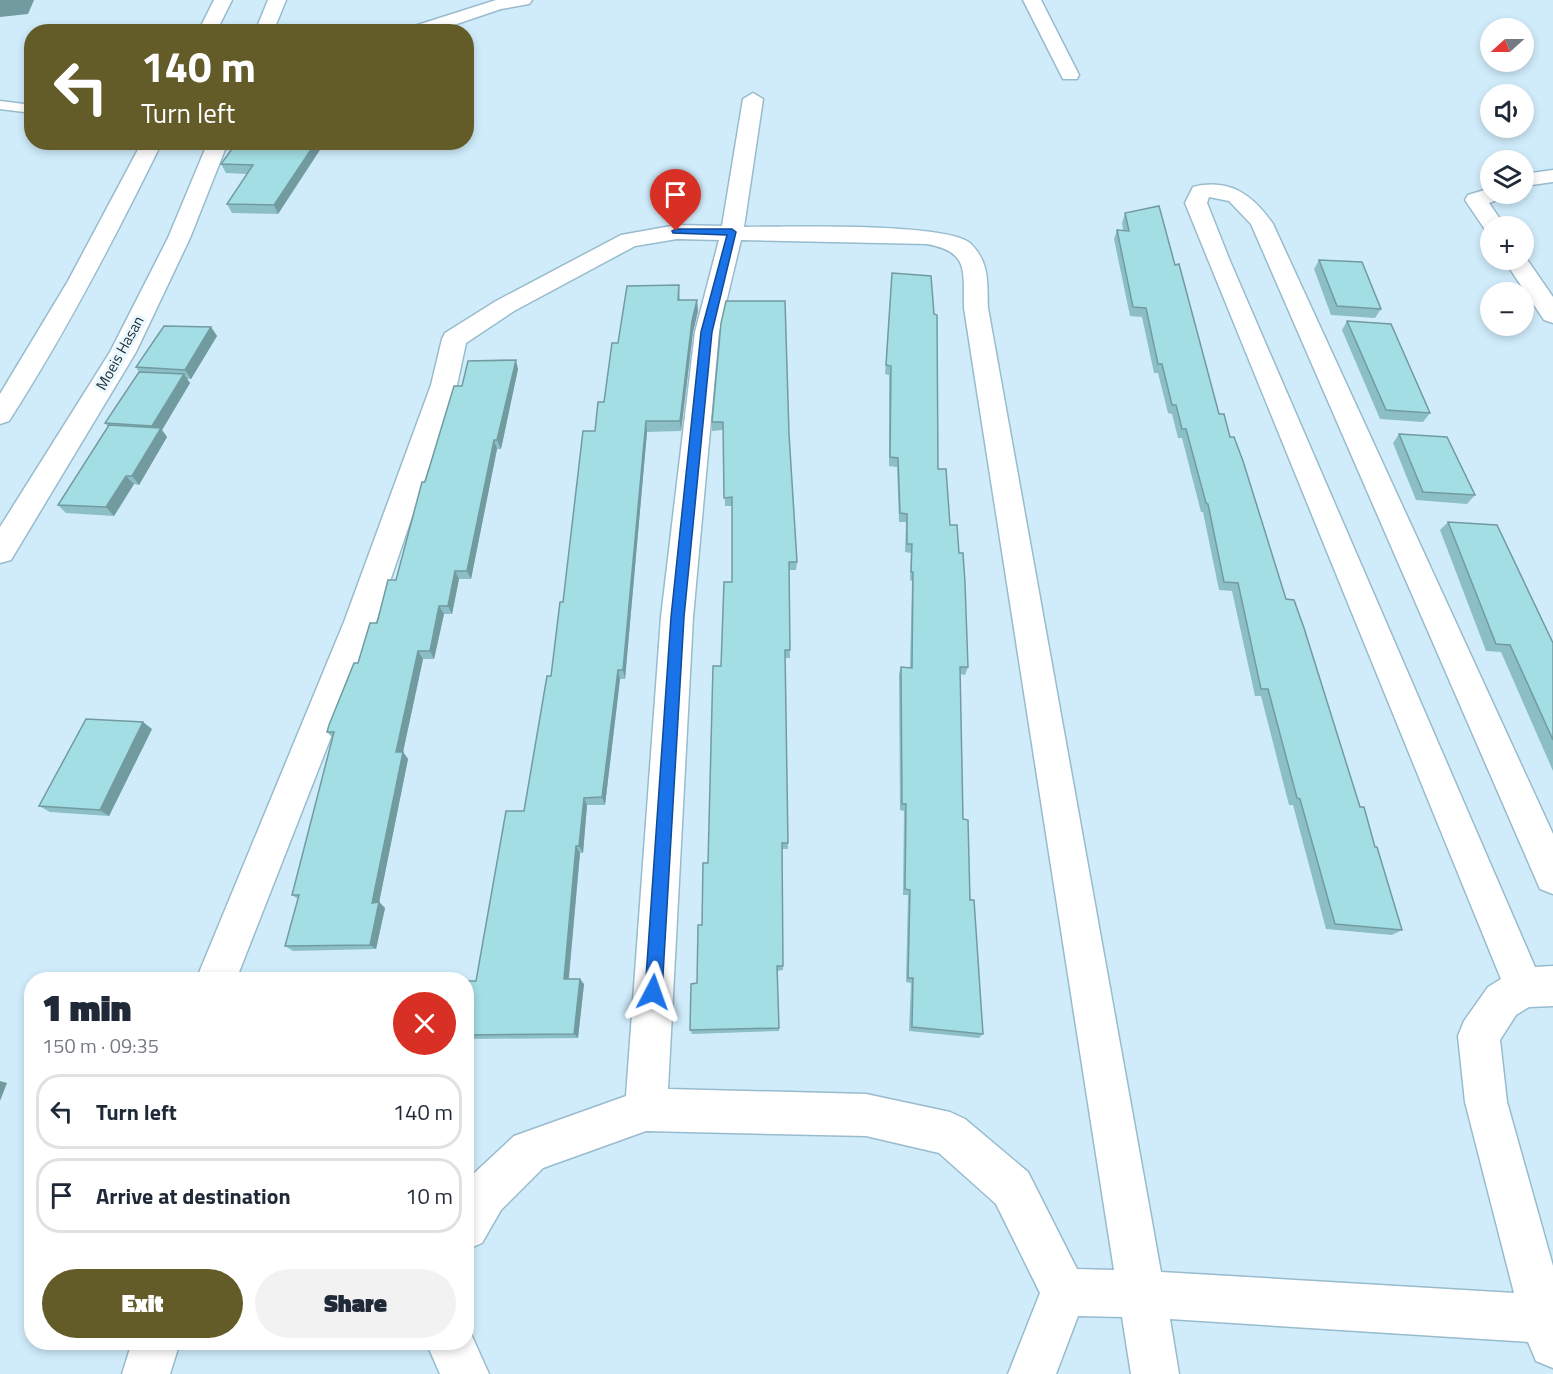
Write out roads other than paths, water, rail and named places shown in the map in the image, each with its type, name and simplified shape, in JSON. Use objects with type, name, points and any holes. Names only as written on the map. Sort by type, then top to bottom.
[{"type":"street","points":[[211,24],[223,0]]},
{"type":"street","points":[[267,24],[277,0]]},
{"type":"street","points":[[439,24],[497,5],[524,0]]},
{"type":"street","points":[[1032,0],[1070,75]]},
{"type":"street","points":[[646,1110],[677,617],[706,332],[732,232],[753,99]]},
{"type":"street","points":[[0,415],[39,356],[105,237],[148,150]]},
{"type":"street","name":"Moeis Hasan","points":[[0,552],[123,352],[179,238],[215,150]]},
{"type":"street","points":[[1534,179],[1553,176]]},
{"type":"street","points":[[1064,1292],[1142,1294],[1548,1331],[1486,1102],[1479,1036],[1502,1001],[1539,987],[1218,261],[1196,203],[1201,192],[1218,189],[1235,195],[1250,206],[1262,224],[1553,876]]},
{"type":"street","points":[[1480,198],[1476,200],[1487,216]]},
{"type":"street","points":[[219,972],[360,622],[444,385],[454,339],[506,306],[629,240],[676,231],[927,237],[962,247],[975,265],[976,308],[1155,1374]]},
{"type":"street","points":[[1523,270],[1553,315]]},
{"type":"street","points":[[474,1213],[485,1194],[529,1151],[646,1110],[866,1115],[950,1134],[1012,1188],[1064,1292],[1032,1374]]},
{"type":"street","points":[[146,1374],[154,1350]]},
{"type":"street","points":[[454,1350],[465,1374]]},
{"type":"lane","points":[[0,105],[24,108]]}]
